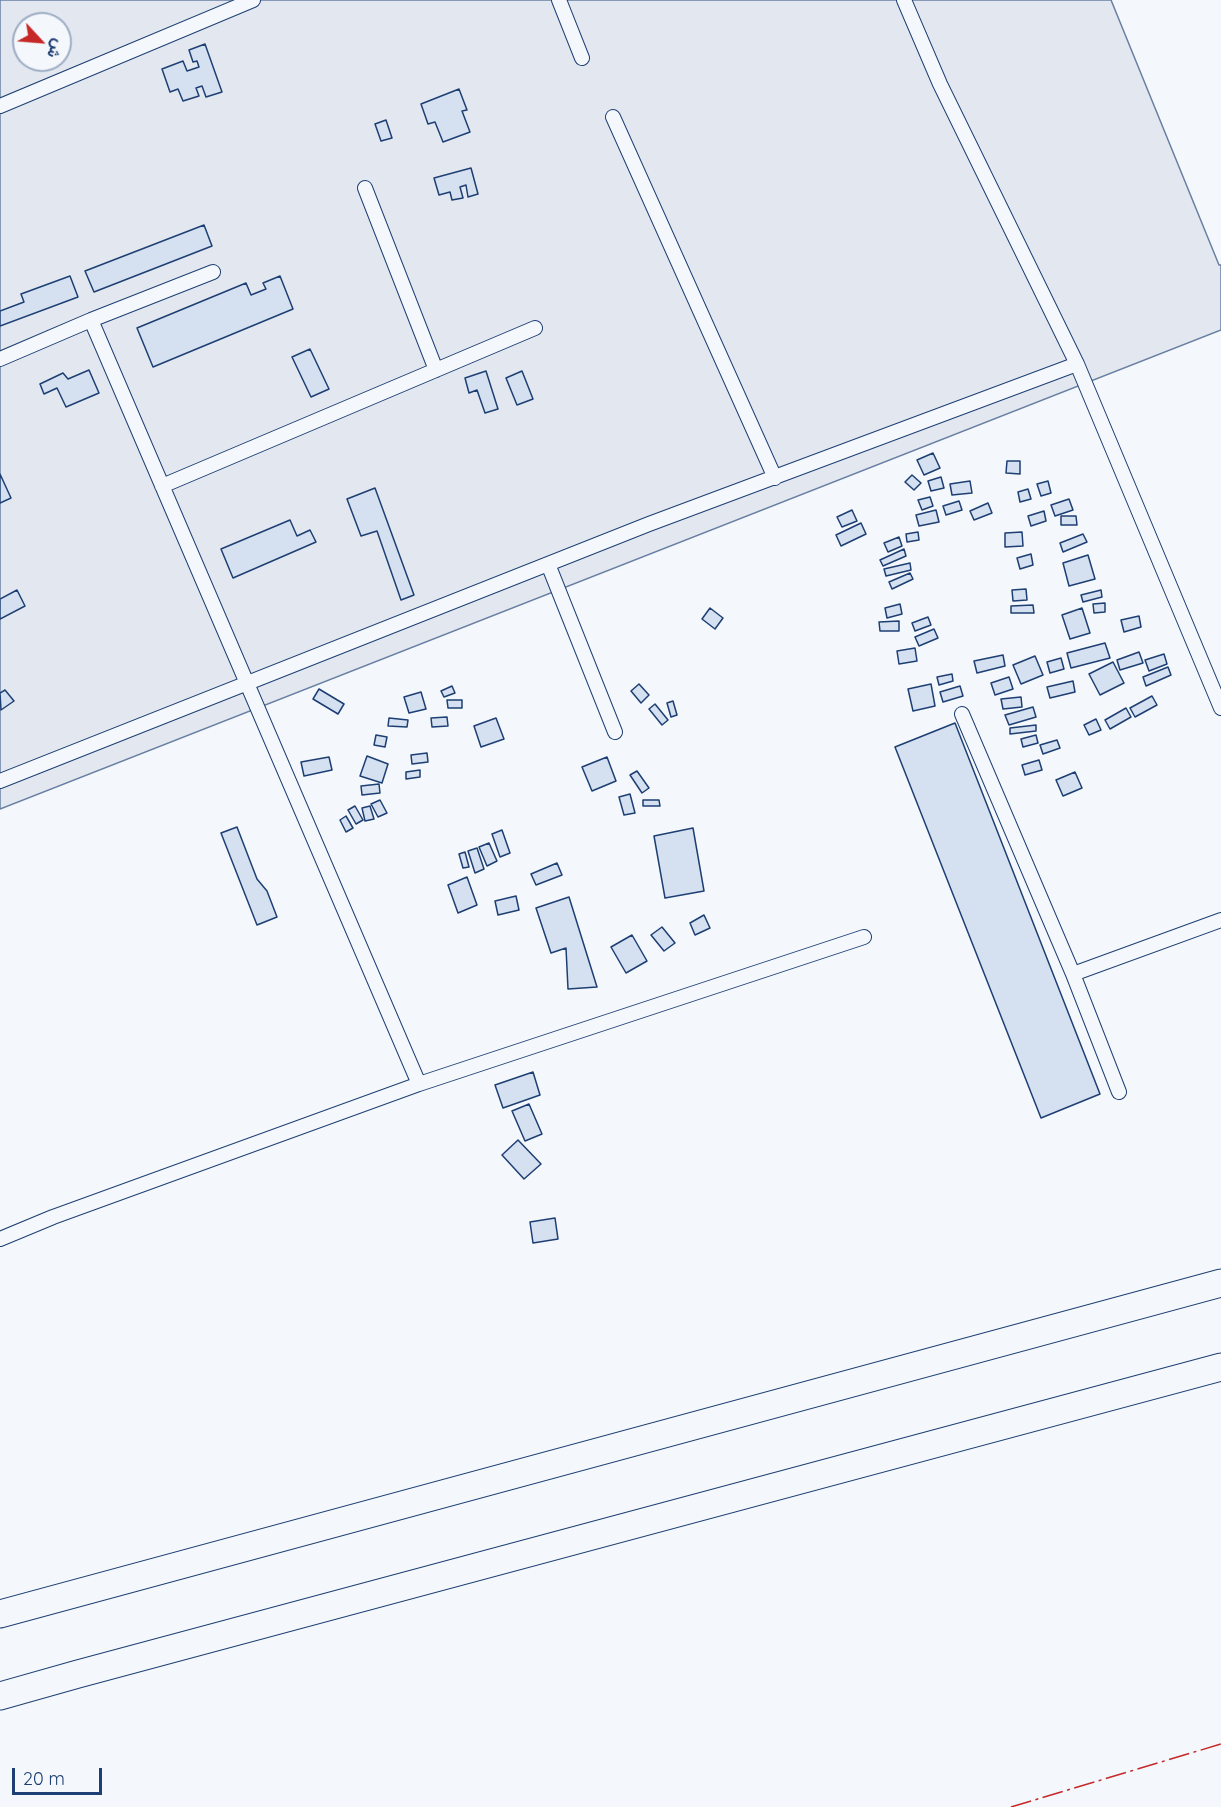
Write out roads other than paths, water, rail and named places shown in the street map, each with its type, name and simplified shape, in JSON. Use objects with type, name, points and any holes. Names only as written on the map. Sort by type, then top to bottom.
[{"type":"street","points":[[0,1614],[1221,1283]]},
{"type":"street","points":[[0,1696],[1221,1367]]},
{"type":"lane","points":[[0,106],[253,0]]},
{"type":"lane","points":[[559,0],[582,58]]},
{"type":"lane","points":[[904,0],[940,84],[1077,364],[1221,708]]},
{"type":"lane","points":[[613,117],[775,478]]},
{"type":"lane","points":[[365,188],[436,370]]},
{"type":"lane","points":[[0,359],[213,272]]},
{"type":"lane","points":[[91,320],[419,1084]]},
{"type":"lane","points":[[162,486],[535,328]]},
{"type":"lane","points":[[0,781],[649,524],[1077,364]]},
{"type":"lane","points":[[548,564],[615,732]]},
{"type":"lane","points":[[962,714],[1073,974],[1119,1092]]},
{"type":"lane","points":[[1073,974],[1221,920]]},
{"type":"lane","points":[[0,1239],[419,1084],[864,937]]}]
